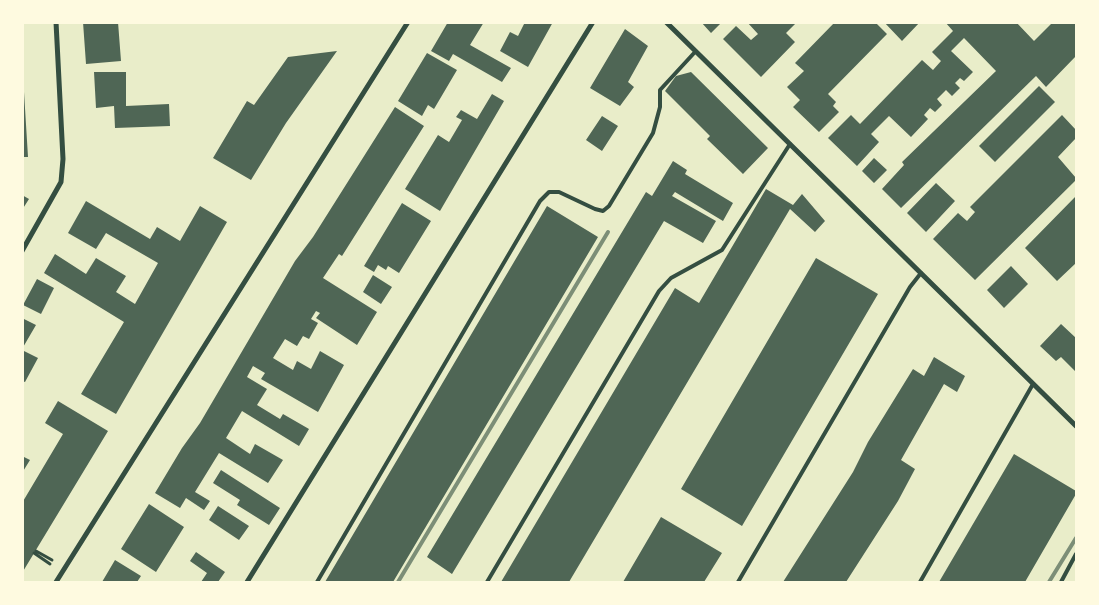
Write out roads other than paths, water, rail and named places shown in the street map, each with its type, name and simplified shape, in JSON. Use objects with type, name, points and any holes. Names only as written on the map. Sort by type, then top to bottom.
[{"type":"street","points":[[22,251],[61,182],[63,159],[56,22]]},
{"type":"street","points":[[56,582],[408,22]]},
{"type":"street","points":[[247,582],[593,22]]},
{"type":"street","points":[[666,22],[1076,426]]},
{"type":"lane","points":[[317,582],[540,201],[549,192],[559,192],[603,211],[609,206],[653,133],[660,107],[660,90],[695,52]]},
{"type":"lane","points":[[487,582],[659,291],[671,278],[722,250],[790,144]]},
{"type":"lane","points":[[738,582],[920,272]]},
{"type":"lane","points":[[920,582],[1034,384]]},
{"type":"lane","points":[[1061,582],[1076,554]]},
{"type":"railway","points":[[398,582],[608,232]]},
{"type":"railway","points":[[1049,582],[1076,538]]}]
